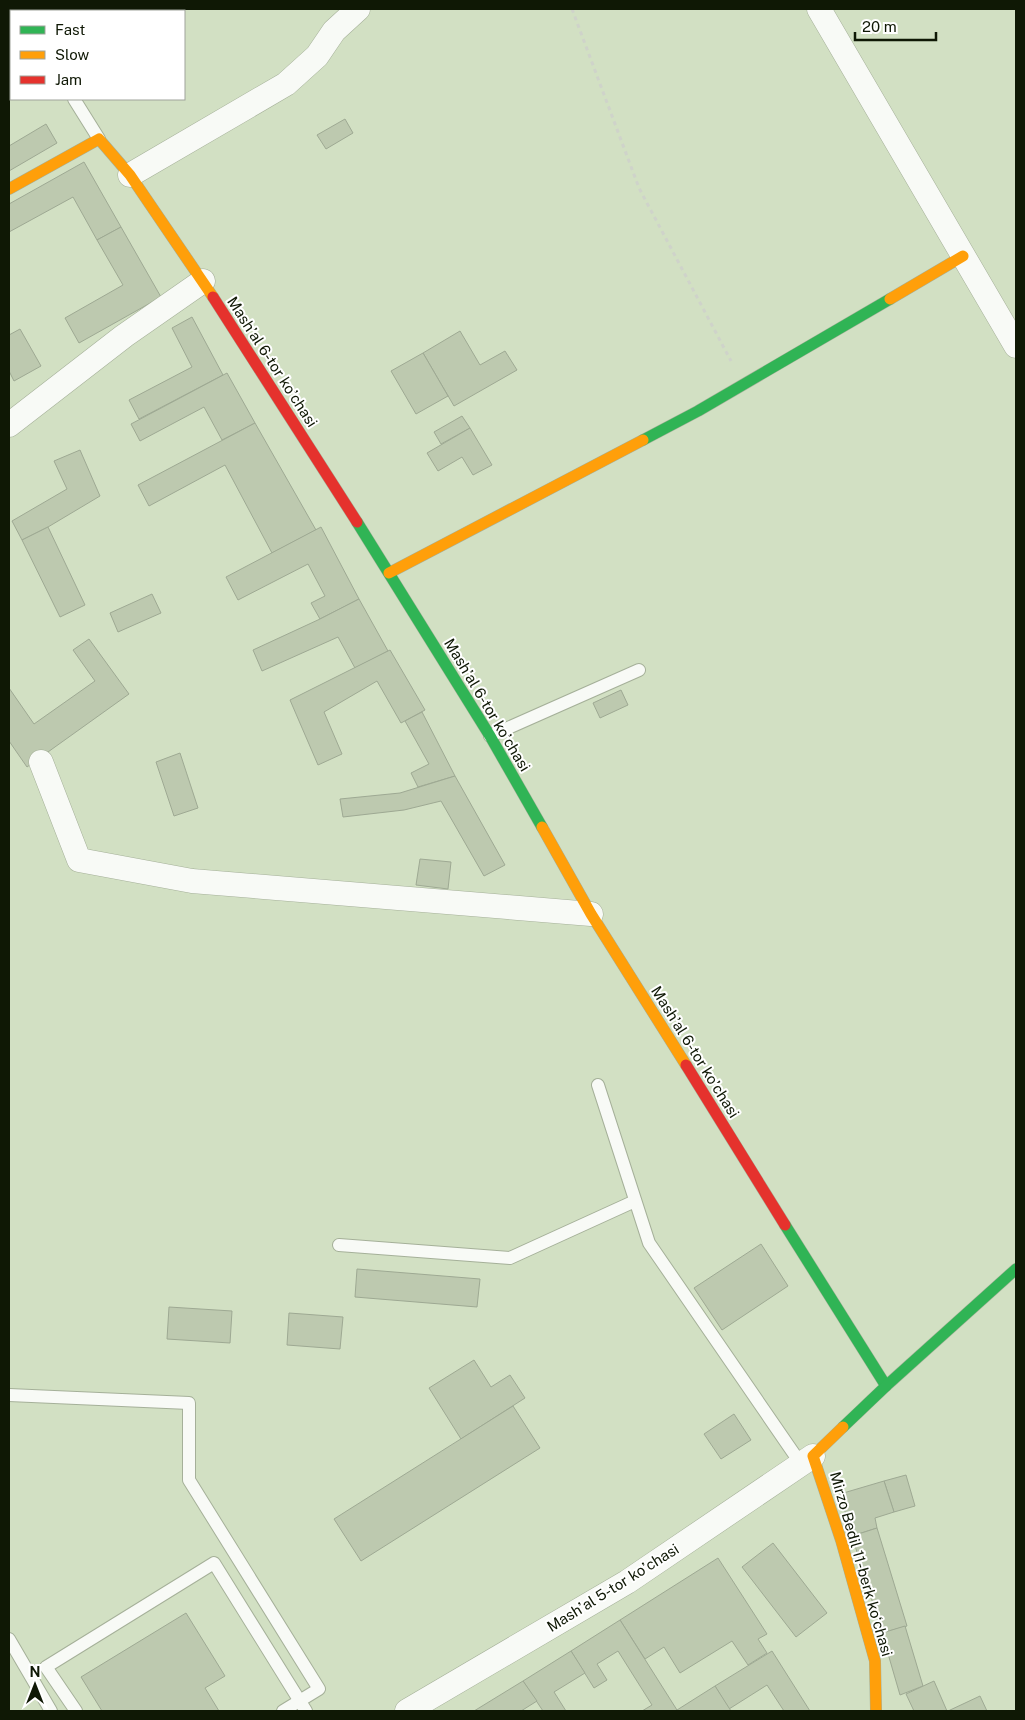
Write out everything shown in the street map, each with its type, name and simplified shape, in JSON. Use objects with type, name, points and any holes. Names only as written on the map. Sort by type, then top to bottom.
[{"type":"street","points":[[130,175],[286,84],[317,56],[334,30],[358,9]]},
{"type":"street","points":[[819,9],[1016,346]]},
{"type":"street","points":[[9,189],[99,139]]},
{"type":"street","name":"Mashʼal 6-tor koʼchasi","points":[[99,139],[130,175],[202,281],[389,573],[490,736],[591,914],[886,1386]]},
{"type":"street","points":[[389,573],[698,411],[963,256]]},
{"type":"street","points":[[9,425],[124,336],[202,281]]},
{"type":"street","points":[[41,762],[80,860],[192,881],[591,914]]},
{"type":"street","points":[[807,1460],[1016,1269]]},
{"type":"street","name":"Mashʼal 5-tor koʼchasi","points":[[407,1711],[627,1582],[807,1460]]},
{"type":"street","name":"Mirzo Bedil 11-berk koʻchasi","points":[[807,1460],[841,1540],[875,1661],[876,1711]]},
{"type":"lane","points":[[75,100],[99,139]]},
{"type":"lane","points":[[490,736],[639,670]]},
{"type":"lane","points":[[598,1085],[649,1243],[807,1460]]},
{"type":"lane","points":[[339,1245],[510,1258],[635,1201]]},
{"type":"lane","points":[[9,1395],[189,1403],[189,1480],[319,1689],[303,1706],[283,1711]]},
{"type":"lane","points":[[76,1711],[46,1667],[214,1563],[303,1706]]},
{"type":"lane","points":[[9,1639],[51,1711]]},
{"type":"path","points":[[572,9],[639,188],[743,384]]},
{"type":"building","points":[[9,57],[10,95],[9,96]]},
{"type":"building","points":[[345,119],[353,133],[326,149],[317,135]]},
{"type":"building","points":[[46,124],[57,143],[9,171],[9,146]]},
{"type":"building","points":[[84,162],[121,227],[97,240],[73,197],[9,232],[9,204]]},
{"type":"building","points":[[121,227],[161,297],[79,343],[65,318],[123,285],[97,240]]},
{"type":"building","points":[[192,317],[223,375],[139,419],[129,400],[192,367],[172,328]]},
{"type":"building","points":[[20,329],[41,366],[14,381],[9,371],[9,335]]},
{"type":"building","points":[[460,331],[480,365],[505,351],[517,370],[454,406],[423,353]]},
{"type":"building","points":[[423,353],[448,396],[416,414],[391,371]]},
{"type":"building","points":[[227,373],[255,423],[222,440],[204,407],[140,441],[131,424]]},
{"type":"building","points":[[462,416],[470,428],[441,444],[434,432]]},
{"type":"building","points":[[255,423],[316,530],[272,553],[225,465],[149,506],[138,485]]},
{"type":"building","points":[[470,428],[492,465],[473,475],[462,457],[438,471],[427,453]]},
{"type":"building","points":[[80,450],[100,496],[22,540],[12,521],[67,489],[54,461]]},
{"type":"building","points":[[48,527],[85,605],[60,617],[22,540]]},
{"type":"building","points":[[321,527],[359,599],[320,619],[311,603],[325,596],[308,564],[238,600],[226,577]]},
{"type":"building","points":[[152,594],[161,613],[118,632],[110,613]]},
{"type":"building","points":[[359,599],[388,651],[355,668],[338,637],[262,671],[253,650]]},
{"type":"building","points":[[89,639],[129,694],[27,767],[9,741],[9,688],[34,724],[95,681],[73,650]]},
{"type":"building","points":[[390,650],[425,710],[401,723],[377,681],[324,712],[342,754],[318,765],[290,700]]},
{"type":"building","points":[[621,690],[628,705],[600,718],[593,703]]},
{"type":"building","points":[[422,712],[455,776],[418,787],[411,773],[429,764],[405,721]]},
{"type":"building","points":[[180,753],[198,808],[174,816],[156,762]]},
{"type":"building","points":[[455,776],[505,865],[484,876],[441,801],[404,810],[343,817],[340,799],[400,793]]},
{"type":"building","points":[[420,859],[451,862],[448,889],[416,885]]},
{"type":"building","points":[[761,1244],[788,1286],[722,1330],[694,1288]]},
{"type":"building","points":[[357,1269],[480,1279],[477,1307],[355,1297]]},
{"type":"building","points":[[169,1307],[232,1311],[230,1343],[167,1339]]},
{"type":"building","points":[[289,1313],[343,1317],[340,1349],[287,1345]]},
{"type":"building","points":[[474,1360],[491,1387],[510,1375],[525,1398],[461,1439],[429,1388]]},
{"type":"building","points":[[513,1406],[540,1448],[361,1561],[334,1519]]},
{"type":"building","points":[[734,1414],[751,1440],[721,1459],[704,1434]]},
{"type":"building","points":[[906,1475],[915,1506],[894,1512],[884,1481]]},
{"type":"building","points":[[884,1481],[894,1512],[875,1518],[877,1528],[852,1536],[840,1494]]},
{"type":"building","points":[[877,1528],[907,1626],[882,1633],[852,1536]]},
{"type":"building","points":[[773,1543],[827,1613],[796,1637],[742,1567]]},
{"type":"building","points":[[718,1558],[767,1634],[758,1639],[767,1653],[748,1665],[732,1641],[680,1673],[664,1647],[645,1659],[620,1620]]},
{"type":"building","points":[[186,1613],[225,1676],[205,1688],[219,1711],[102,1711],[81,1677]]},
{"type":"building","points":[[620,1620],[677,1710],[642,1711],[652,1705],[618,1651],[597,1664],[607,1680],[594,1688],[571,1651]]},
{"type":"building","points":[[905,1626],[923,1686],[900,1695],[882,1633]]},
{"type":"building","points":[[571,1651],[585,1673],[554,1692],[566,1711],[543,1711],[523,1681]]},
{"type":"building","points":[[772,1651],[810,1711],[784,1711],[767,1685],[729,1709],[715,1686]]},
{"type":"building","points":[[523,1681],[537,1701],[521,1711],[474,1711]]},
{"type":"building","points":[[934,1681],[947,1711],[914,1711],[906,1694]]},
{"type":"building","points":[[715,1686],[731,1711],[674,1711],[677,1710]]},
{"type":"building","points":[[980,1696],[987,1711],[948,1711]]},
{"type":"traffic: fast","points":[[643,440],[698,411],[890,299]]},
{"type":"traffic: fast","points":[[357,522],[490,736],[542,827]]},
{"type":"traffic: fast","points":[[785,1225],[886,1386]]},
{"type":"traffic: fast","points":[[843,1427],[1016,1269]]},
{"type":"traffic: slow","points":[[9,189],[99,139],[130,175],[213,297]]},
{"type":"traffic: slow","points":[[890,299],[963,256]]},
{"type":"traffic: slow","points":[[389,573],[643,440]]},
{"type":"traffic: slow","points":[[542,827],[591,914],[686,1065]]},
{"type":"traffic: slow","points":[[843,1427],[813,1456],[841,1540],[875,1661],[876,1711]]},
{"type":"traffic: jam","points":[[213,297],[357,522]]},
{"type":"traffic: jam","points":[[686,1065],[785,1225]]}]
